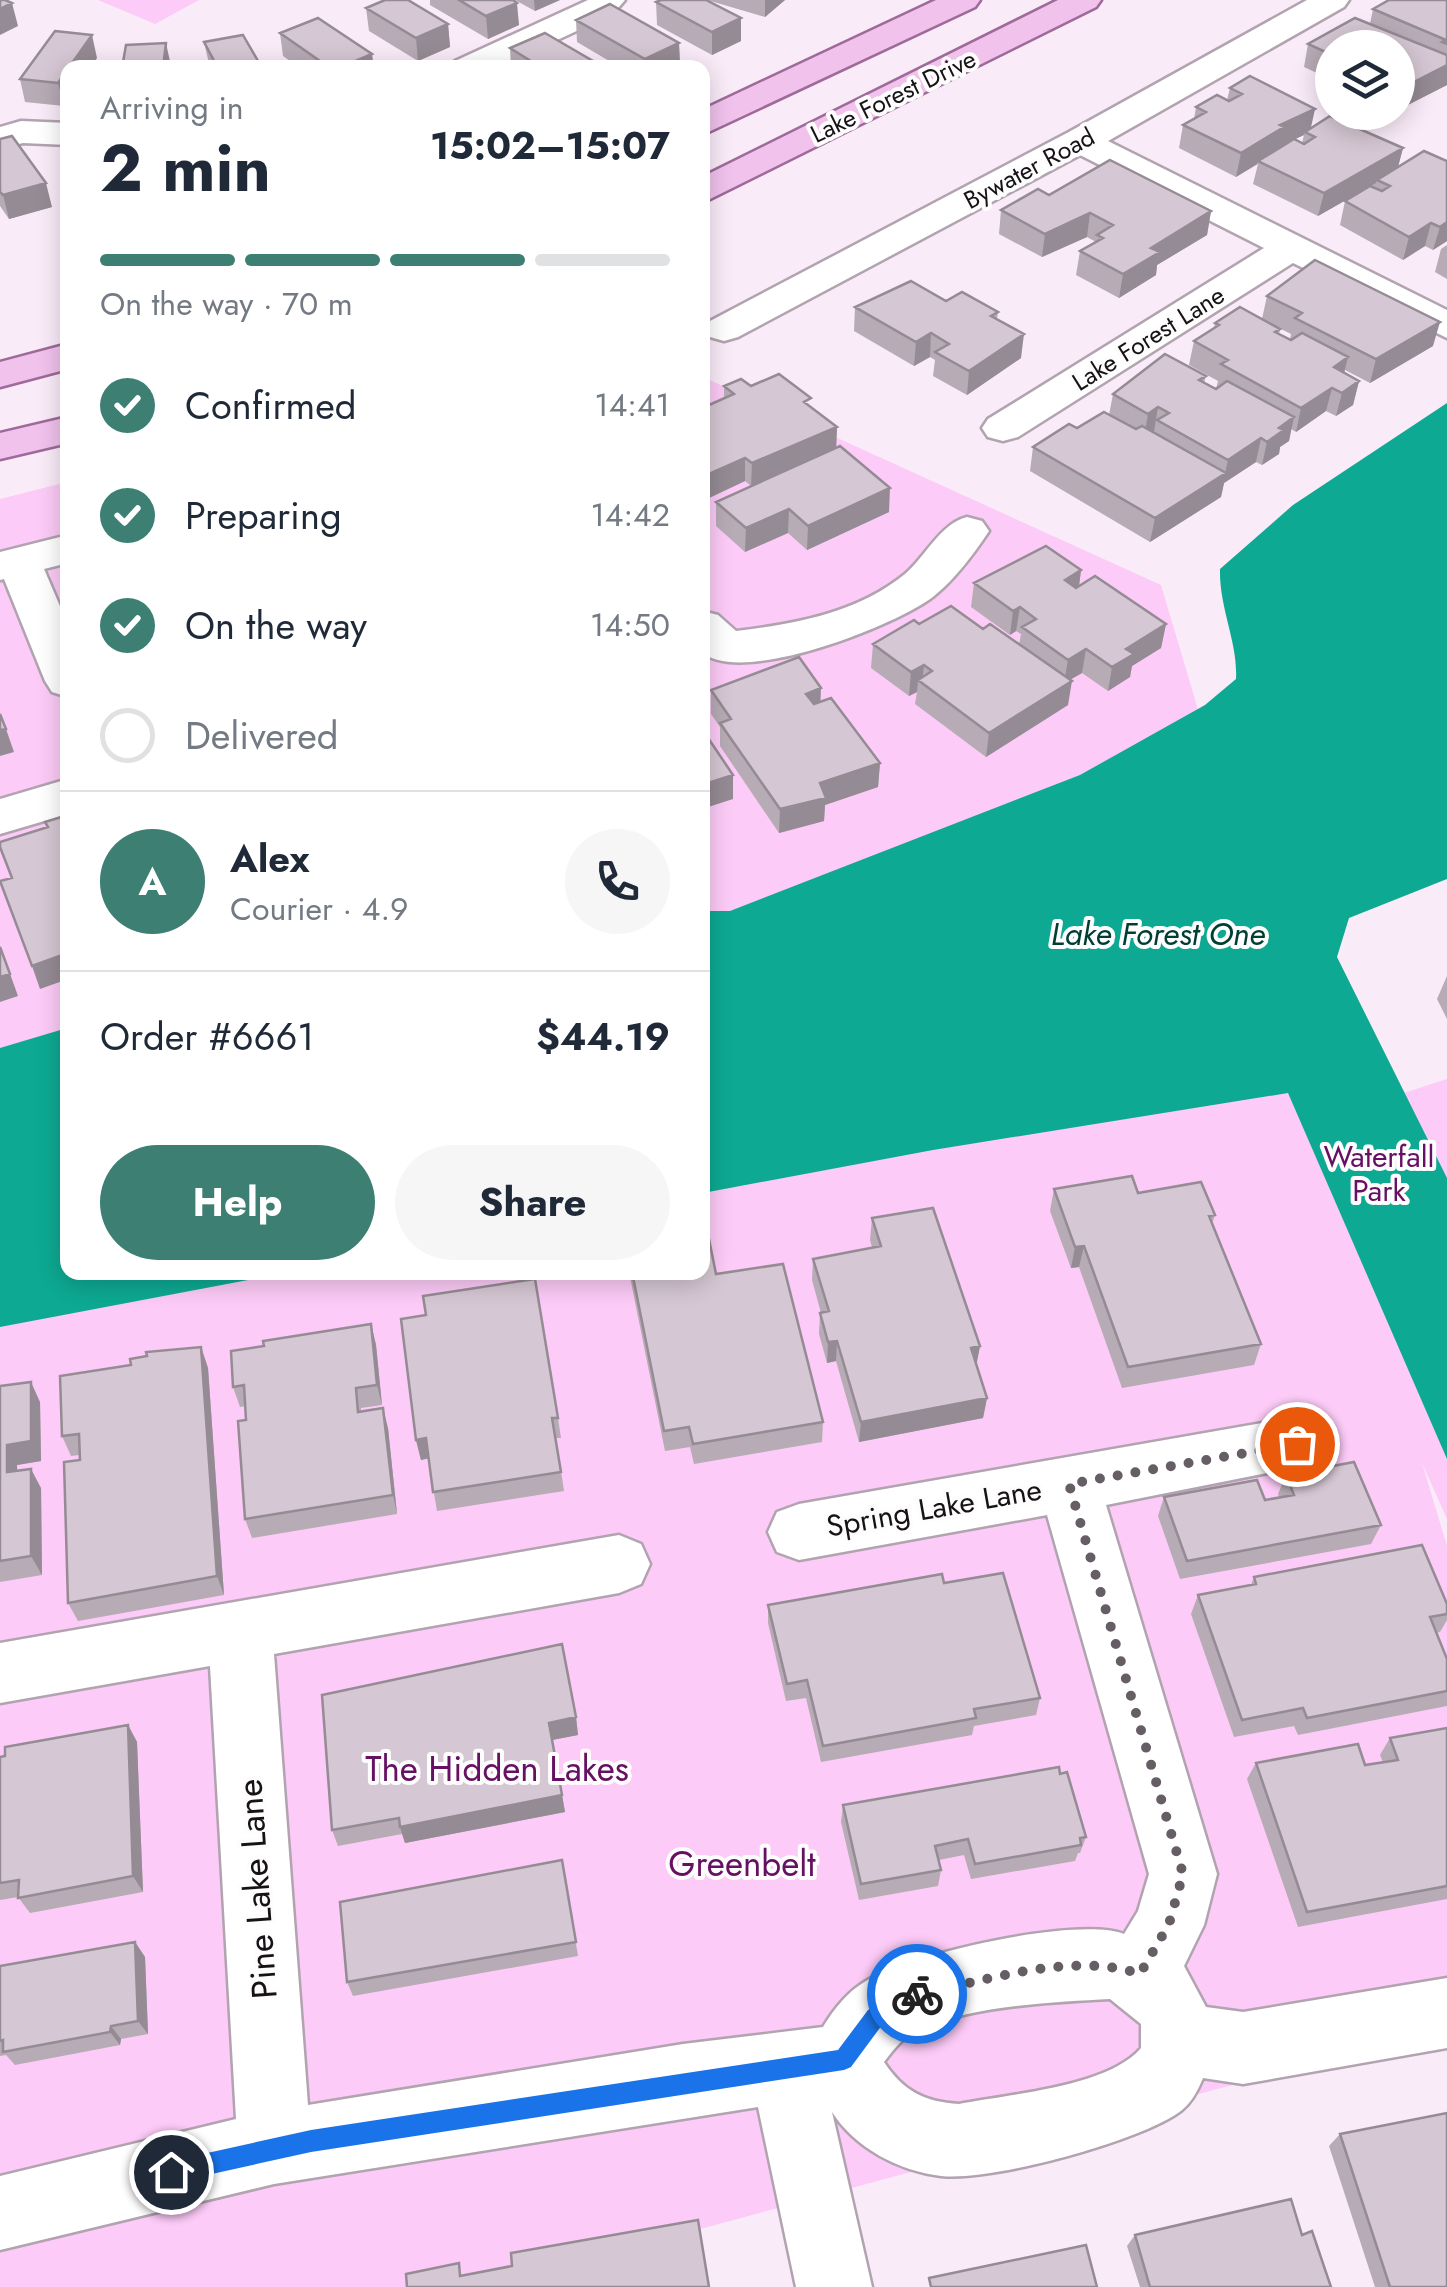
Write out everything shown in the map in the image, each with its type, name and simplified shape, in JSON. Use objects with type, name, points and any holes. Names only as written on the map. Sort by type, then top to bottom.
[{"type":"main road","name":"Lake Forest Drive","points":[[710,120],[963,0]]},
{"type":"main road","name":"Lake Forest Drive","points":[[710,188],[1084,0]]},
{"type":"main road","points":[[0,375],[60,358]]},
{"type":"main road","points":[[0,446],[60,432]]},
{"type":"street","points":[[485,60],[601,8],[608,0]]},
{"type":"street","name":"Bywater Road","points":[[724,329],[1080,142],[1332,0]]},
{"type":"street","points":[[7,132],[60,134]]},
{"type":"street","points":[[1080,142],[1447,326]]},
{"type":"street","name":"Lake Forest Lane","points":[[1003,428],[1292,248]]},
{"type":"street","points":[[710,633],[726,648],[788,640],[858,622],[923,584],[946,563],[967,531]]},
{"type":"street","points":[[60,551],[10,564],[60,664]]},
{"type":"street","points":[[0,817],[60,798]]},
{"type":"street","name":"Spring Lake Lane","points":[[799,1532],[1297,1444]]},
{"type":"street","name":"Spring Lake Lane","points":[[1069,1484],[1183,1874],[1169,1924],[1140,1974]]},
{"type":"street","points":[[0,1673],[619,1564]]},
{"type":"street","name":"Pine Lake Lane","points":[[240,1630],[274,2147]]},
{"type":"street","points":[[0,2214],[274,2147],[815,2063],[915,1994],[1074,1964],[1110,1964],[1140,1974],[1161,1993],[1175,2015],[1180,2040],[1174,2062],[1159,2084],[1134,2100],[959,2141],[913,2135],[888,2122],[815,2063]]},
{"type":"street","points":[[1180,2040],[1243,2048],[1447,2014]]},
{"type":"street","points":[[815,2063],[834,2287]]},
{"type":"green space","points":[[98,0],[199,0],[155,24]]},
{"type":"green space","name":"The Hidden Lakes","points":[[710,380],[1161,585],[1320,1120],[1447,1079],[1447,1519],[1422,1463],[1447,1546],[1447,2027],[486,2287],[0,2287],[0,499],[60,484],[60,1280],[710,1280]]},
{"type":"water","name":"Lake Forest One","points":[[1447,403],[1447,879],[1349,918],[1337,957],[1447,1178],[1447,1459],[1288,1093],[933,1150],[710,1192],[710,911],[730,911],[1080,775],[1205,705],[1236,679],[1220,569],[1293,505]]},
{"type":"water","points":[[60,1030],[60,1280],[248,1280],[0,1327],[0,1048]]},
{"type":"building","points":[[385,0],[408,0],[448,24],[416,38],[366,8]]},
{"type":"building","points":[[459,0],[513,0],[517,3],[486,16]]},
{"type":"building","points":[[706,0],[741,18],[712,32],[656,2]]},
{"type":"building","points":[[1389,0],[1447,0],[1447,44],[1442,42],[1446,40],[1373,9]]},
{"type":"building","points":[[610,4],[679,43],[645,59],[576,20]]},
{"type":"building","points":[[318,18],[372,54],[358,60],[319,60],[280,33]]},
{"type":"building","points":[[1355,18],[1385,30],[1333,30]]},
{"type":"building","points":[[55,31],[92,35],[74,60],[60,60],[58,83],[20,79]]},
{"type":"building","points":[[545,33],[591,60],[529,60],[510,48]]},
{"type":"building","points":[[243,35],[257,60],[214,60],[204,42]]},
{"type":"building","points":[[1415,42],[1447,55],[1447,65],[1415,81]]},
{"type":"building","points":[[166,43],[164,60],[123,60],[126,45]]},
{"type":"building","points":[[1250,76],[1315,109],[1280,125],[1284,127],[1241,153],[1183,125],[1206,112],[1196,107],[1217,95],[1229,101],[1242,94],[1230,88]]},
{"type":"building","points":[[1315,126],[1315,130],[1362,130],[1403,148],[1324,193],[1258,161],[1294,139],[1304,144],[1315,137],[1305,132]]},
{"type":"building","points":[[12,136],[46,183],[3,195],[0,139]]},
{"type":"building","points":[[1424,151],[1447,161],[1447,222],[1440,227],[1431,223],[1409,237],[1345,201],[1370,186],[1382,191],[1390,186],[1377,180]]},
{"type":"building","points":[[1110,160],[1211,211],[1151,248],[1160,252],[1123,274],[1080,251],[1103,238],[1097,235],[1113,225],[1090,213],[1045,234],[1001,210],[1038,189],[1049,195]]},
{"type":"building","points":[[1315,260],[1440,322],[1376,359],[1295,318],[1302,313],[1267,296]]},
{"type":"building","points":[[911,281],[946,301],[962,292],[998,312],[991,316],[1024,334],[969,371],[935,352],[949,344],[931,333],[916,342],[855,307]]},
{"type":"building","points":[[1240,307],[1280,329],[1275,332],[1291,340],[1302,333],[1348,357],[1334,367],[1359,381],[1342,393],[1332,388],[1301,408],[1221,364],[1228,360],[1194,341]]},
{"type":"building","points":[[1165,354],[1206,376],[1199,380],[1216,389],[1227,381],[1294,417],[1267,442],[1261,438],[1228,460],[1157,420],[1169,413],[1158,407],[1148,414],[1113,394]]},
{"type":"building","points":[[779,374],[811,398],[804,402],[837,427],[752,463],[745,458],[710,474],[710,405],[734,394],[724,386],[741,379],[751,386]]},
{"type":"building","points":[[1104,412],[1136,429],[1142,426],[1226,473],[1155,518],[1033,447],[1069,424],[1077,428]]},
{"type":"building","points":[[840,446],[890,488],[808,526],[789,509],[746,528],[716,502]]},
{"type":"building","points":[[1046,546],[1081,570],[1065,580],[1076,588],[1095,576],[1166,624],[1126,649],[1134,654],[1112,667],[1086,649],[1068,660],[1022,627],[1036,619],[1020,607],[1013,611],[974,583]]},
{"type":"building","points":[[951,606],[983,629],[990,624],[1072,681],[989,733],[918,680],[932,671],[924,665],[911,672],[873,644],[914,620],[919,624]]},
{"type":"building","points":[[799,657],[821,688],[806,694],[814,704],[831,698],[880,763],[820,783],[826,798],[780,809],[720,723],[731,719],[711,690]]},
{"type":"building","points":[[710,741],[733,775],[710,782]]},
{"type":"building","points":[[60,817],[60,956],[32,966],[0,881],[12,878],[0,842],[48,827],[45,822]]},
{"type":"building","points":[[0,947],[10,974],[0,977]]},
{"type":"building","points":[[1132,1176],[1138,1193],[1201,1182],[1215,1215],[1209,1216],[1261,1344],[1128,1367],[1084,1246],[1075,1247],[1054,1189]]},
{"type":"building","points":[[933,1208],[980,1346],[971,1348],[987,1398],[861,1422],[837,1341],[828,1342],[820,1313],[829,1311],[813,1259],[881,1246],[872,1218]]},
{"type":"building","points":[[710,1244],[716,1274],[783,1264],[823,1422],[693,1444],[689,1427],[664,1431],[634,1280],[710,1280]]},
{"type":"building","points":[[535,1280],[558,1418],[552,1418],[561,1472],[433,1492],[426,1438],[416,1440],[401,1319],[426,1315],[423,1296]]},
{"type":"building","points":[[371,1324],[377,1385],[356,1388],[358,1412],[383,1408],[393,1495],[245,1519],[238,1421],[246,1420],[244,1385],[233,1387],[231,1351],[264,1346],[263,1341]]},
{"type":"building","points":[[201,1347],[217,1576],[68,1603],[64,1462],[80,1460],[79,1434],[62,1436],[60,1376],[131,1365],[130,1359],[147,1356],[146,1352]]},
{"type":"building","points":[[31,1382],[31,1441],[7,1445],[7,1472],[31,1469],[31,1556],[0,1561],[0,1386]]},
{"type":"building","points":[[1354,1462],[1381,1525],[1187,1561],[1164,1497],[1257,1480],[1265,1500],[1294,1495],[1286,1475]]},
{"type":"building","points":[[1422,1545],[1447,1604],[1447,1614],[1430,1617],[1447,1659],[1447,1691],[1307,1718],[1303,1708],[1242,1720],[1198,1595],[1256,1584],[1254,1577]]},
{"type":"building","points":[[1003,1573],[1040,1698],[974,1709],[976,1718],[823,1746],[807,1680],[787,1684],[768,1605],[942,1574],[944,1583]]},
{"type":"building","points":[[562,1644],[576,1717],[549,1723],[562,1795],[400,1827],[399,1818],[332,1830],[322,1695]]},
{"type":"building","points":[[128,1725],[133,1876],[18,1898],[19,1880],[0,1883],[0,1757],[5,1756],[5,1747]]},
{"type":"building","points":[[1447,1728],[1447,1886],[1307,1912],[1256,1763],[1358,1744],[1365,1765],[1398,1760],[1390,1738]]},
{"type":"building","points":[[1059,1767],[1060,1774],[1067,1772],[1086,1837],[1080,1838],[1081,1845],[975,1864],[968,1839],[935,1846],[941,1870],[861,1884],[843,1805]]},
{"type":"building","points":[[562,1860],[576,1942],[347,1982],[340,1902]]},
{"type":"building","points":[[135,1942],[138,2021],[111,2026],[110,2032],[3,2052],[0,1966]]},
{"type":"building","points":[[1447,2113],[1447,2287],[1390,2287],[1340,2134]]},
{"type":"building","points":[[1291,2199],[1302,2235],[1312,2231],[1331,2287],[1150,2287],[1135,2235]]},
{"type":"building","points":[[698,2220],[709,2287],[407,2287],[406,2274],[459,2263],[460,2276],[512,2266],[511,2253]]},
{"type":"building","points":[[1086,2245],[1097,2287],[931,2287],[929,2278]]},
{"type":"way so far","points":[[917,1994],[1074,1964],[1110,1964],[1140,1974],[1169,1924],[1183,1874],[1069,1484],[1297,1444]]},
{"type":"route","points":[[171,2172],[274,2147],[683,2080],[844,2060],[857,2037],[875,2018],[917,1994]]},
{"type":"park label","name":"Waterfall Park","points":[[1379,1174]]},
{"type":"park label","name":"Greenbelt","points":[[742,1864]]}]
